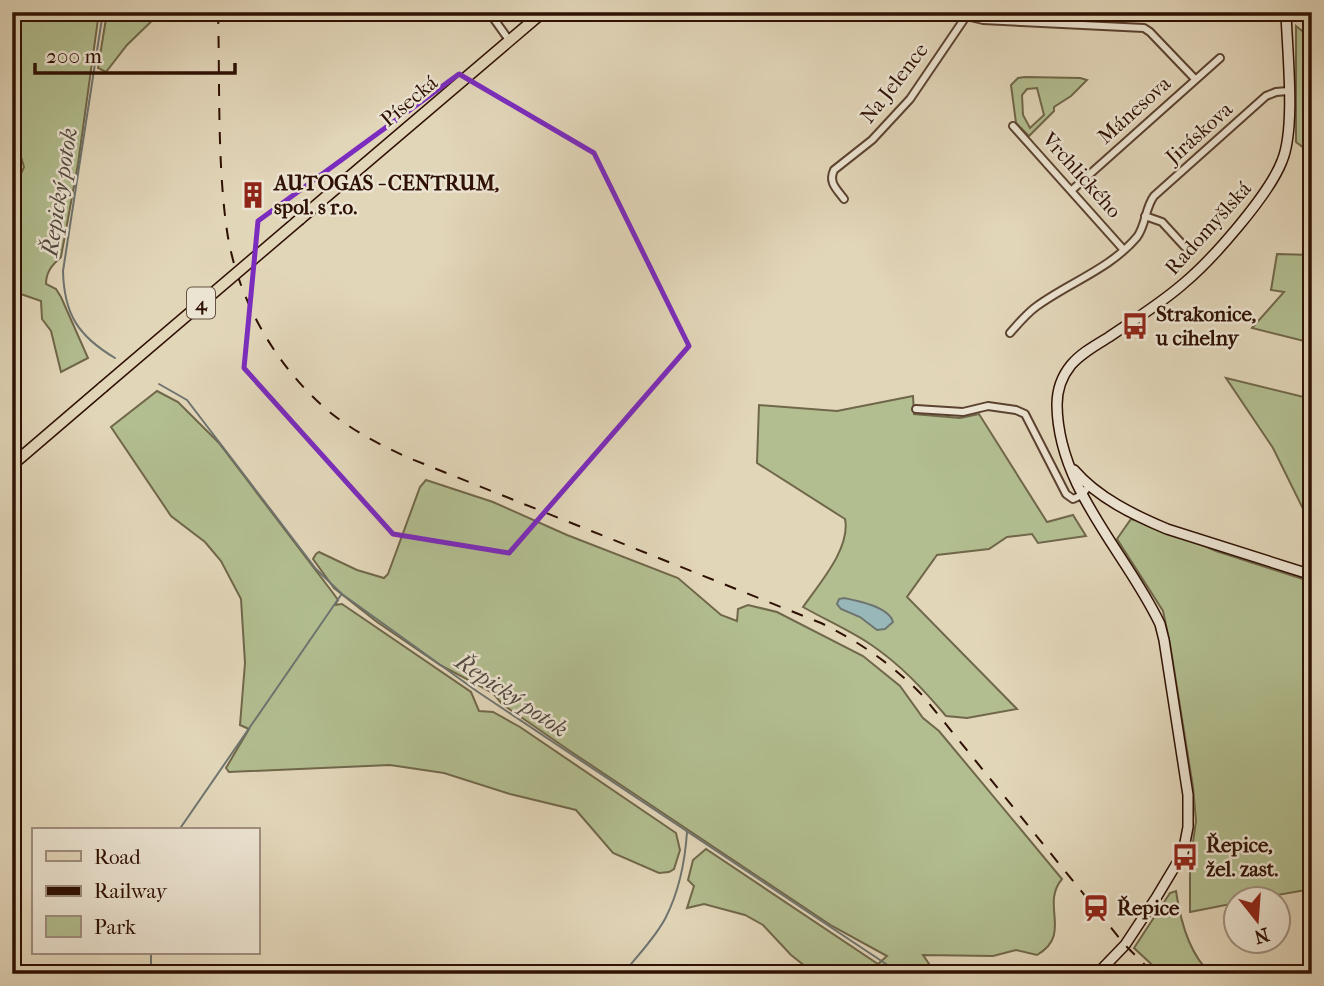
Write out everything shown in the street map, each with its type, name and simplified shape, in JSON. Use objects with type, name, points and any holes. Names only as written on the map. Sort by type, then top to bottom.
[{"type":"main road","name":"Písecká","points":[[12,465],[300,219],[507,37],[543,12]]},
{"type":"main road","name":"Radomyšlská","points":[[1097,974],[1136,930],[1183,853],[1189,813],[1166,648],[1160,624],[1068,464],[1057,405],[1058,394],[1065,375],[1079,357],[1167,298],[1189,279],[1250,210],[1277,173],[1283,160],[1289,125],[1286,12]]},
{"type":"main road","points":[[1085,491],[1167,529],[1312,575]]},
{"type":"street","points":[[489,12],[507,37]]},
{"type":"street","points":[[967,14],[983,20],[1144,28],[1195,79]]},
{"type":"street","name":"Na Jelence","points":[[844,199],[832,183],[834,170],[872,139],[901,109],[967,14]]},
{"type":"street","name":"Mánesova","points":[[1072,190],[1220,58]]},
{"type":"street","name":"Jiráskova","points":[[1010,333],[1035,306],[1098,270],[1137,236],[1154,196],[1266,96],[1288,91]]},
{"type":"street","name":"Vrchlického","points":[[1013,126],[1123,248]]},
{"type":"street","points":[[1145,216],[1162,222],[1185,247]]},
{"type":"street","points":[[916,409],[963,412],[988,406],[1025,414],[1066,494],[1073,499],[1085,491]]},
{"type":"highlighted area","points":[[459,74],[594,153],[689,346],[509,553],[393,534],[244,368],[258,221]]},
{"type":"green space","points":[[12,12],[99,12],[78,164],[61,257],[50,269],[46,284],[56,289],[61,297],[88,358],[61,372],[51,331],[42,319],[41,301],[12,291],[12,194],[24,167],[12,128]]},
{"type":"green space","points":[[107,12],[161,12],[127,45],[106,72],[98,68]]},
{"type":"green space","points":[[1296,26],[1312,39],[1312,154],[1296,142]]},
{"type":"green space","points":[[1018,78],[1087,80],[1071,96],[1054,107],[1054,111],[1029,136],[1016,123],[1011,85]],"holes":[[[1037,88],[1044,115],[1030,128],[1023,115],[1022,95],[1027,89]]]},
{"type":"green space","points":[[1277,254],[1312,255],[1312,343],[1252,328],[1284,292],[1271,290]]},
{"type":"green space","points":[[1226,378],[1312,399],[1312,527],[1273,448]]},
{"type":"green space","points":[[157,391],[178,402],[219,443],[333,593],[338,600],[335,605],[342,604],[471,692],[479,711],[493,712],[520,727],[676,833],[680,850],[674,869],[659,873],[613,853],[576,810],[510,794],[444,773],[390,765],[229,772],[226,768],[249,729],[240,725],[245,663],[241,599],[221,561],[205,542],[171,516],[111,427]]},
{"type":"green space","points":[[913,396],[914,414],[960,418],[979,414],[1047,522],[1073,515],[1086,536],[1038,543],[1032,534],[1007,537],[989,549],[937,555],[907,597],[1017,709],[967,718],[946,716],[911,677],[881,652],[803,607],[839,554],[846,530],[845,519],[757,463],[759,405],[837,411]]},
{"type":"green space","points":[[426,480],[493,502],[567,535],[678,578],[721,615],[737,621],[738,609],[748,605],[777,612],[863,656],[900,686],[923,718],[939,731],[1062,879],[1056,889],[1055,929],[1048,947],[1037,955],[1016,950],[993,956],[923,955],[936,974],[815,974],[791,955],[763,925],[745,915],[704,904],[687,908],[694,886],[688,880],[693,860],[706,849],[878,964],[887,956],[832,926],[570,751],[502,704],[493,693],[440,665],[377,622],[334,588],[313,559],[316,554],[319,552],[357,570],[384,578],[388,574],[420,487]]},
{"type":"green space","points":[[1131,519],[1167,529],[1216,551],[1312,582],[1312,889],[1292,892],[1292,884],[1222,884],[1222,906],[1190,912],[1190,863],[1196,821],[1170,644],[1163,611],[1117,539]]},
{"type":"green space","points":[[1176,891],[1191,946],[1211,974],[1162,974],[1134,948],[1170,893]]},
{"type":"water","points":[[844,598],[880,609],[886,612],[893,622],[885,629],[877,630],[860,617],[841,609],[837,604],[839,599]]},
{"type":"waterway","name":"Řepický potok","points":[[103,12],[63,271],[70,312],[91,341],[115,358]]},
{"type":"waterway","points":[[12,148],[17,162],[16,184]]},
{"type":"waterway","name":"Řepický potok","points":[[159,384],[187,400],[316,569],[342,594],[478,692],[901,974]]},
{"type":"waterway","points":[[180,828],[341,595]]},
{"type":"waterway","points":[[623,974],[657,932],[671,907],[681,875],[687,832]]},
{"type":"waterway","points":[[151,954],[151,974]]},
{"type":"railway","points":[[218,12],[222,178],[232,256],[249,305],[261,329],[290,372],[308,391],[345,424],[398,453],[821,623],[875,655],[923,696],[1125,945],[1154,974]]},
{"type":"place","name":"AUTOGAS - CENTRUM, spol. s r.o.","points":[[253,195]]},
{"type":"place","name":"Strakonice, u cihelny","points":[[1135,326]]},
{"type":"place","name":"Řepice, žel. zast.","points":[[1185,857]]},
{"type":"place","name":"Řepice","points":[[1096,908]]}]
